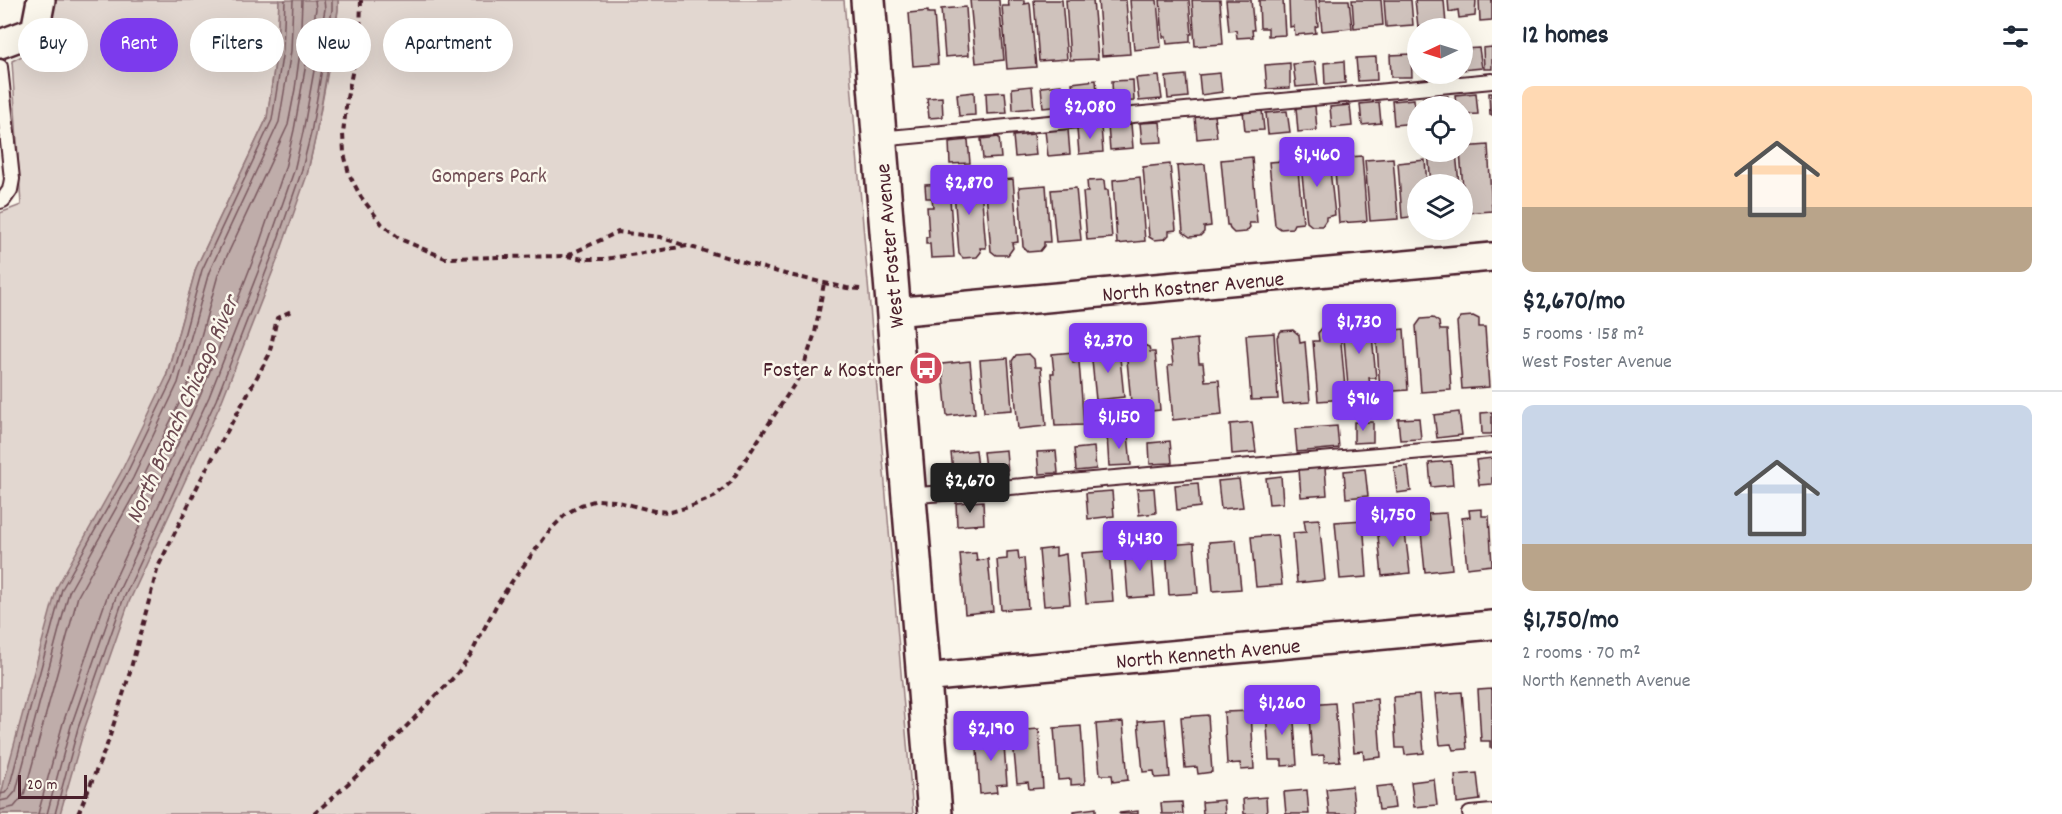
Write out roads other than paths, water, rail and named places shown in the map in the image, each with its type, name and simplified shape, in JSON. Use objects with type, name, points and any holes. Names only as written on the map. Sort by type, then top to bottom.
[{"type":"main road","name":"West Foster Avenue","points":[[868,0],[935,814]]},
{"type":"street","points":[[0,44],[34,31],[41,0]]},
{"type":"street","name":"North Kostner Avenue","points":[[893,312],[1492,257]]},
{"type":"street","name":"North Kenneth Avenue","points":[[923,678],[1492,625]]},
{"type":"lane","points":[[0,67],[12,179],[10,190],[0,201]]},
{"type":"lane","points":[[879,139],[1492,81]]},
{"type":"lane","points":[[908,496],[1492,445]]},
{"type":"lane","points":[[1470,814],[1492,812]]},
{"type":"water","name":"North Branch Chicago River","points":[[279,0],[338,0],[337,18],[296,18],[296,72],[327,72],[307,175],[278,258],[221,403],[129,602],[84,730],[60,814],[0,814],[4,782],[57,587],[121,472],[166,378],[196,268],[267,118],[274,72],[284,72],[284,18],[278,18]]},
{"type":"place","name":"Foster & Kostner","points":[[926,368]]},
{"type":"park label","name":"Gompers Park","points":[[489,174]]}]
